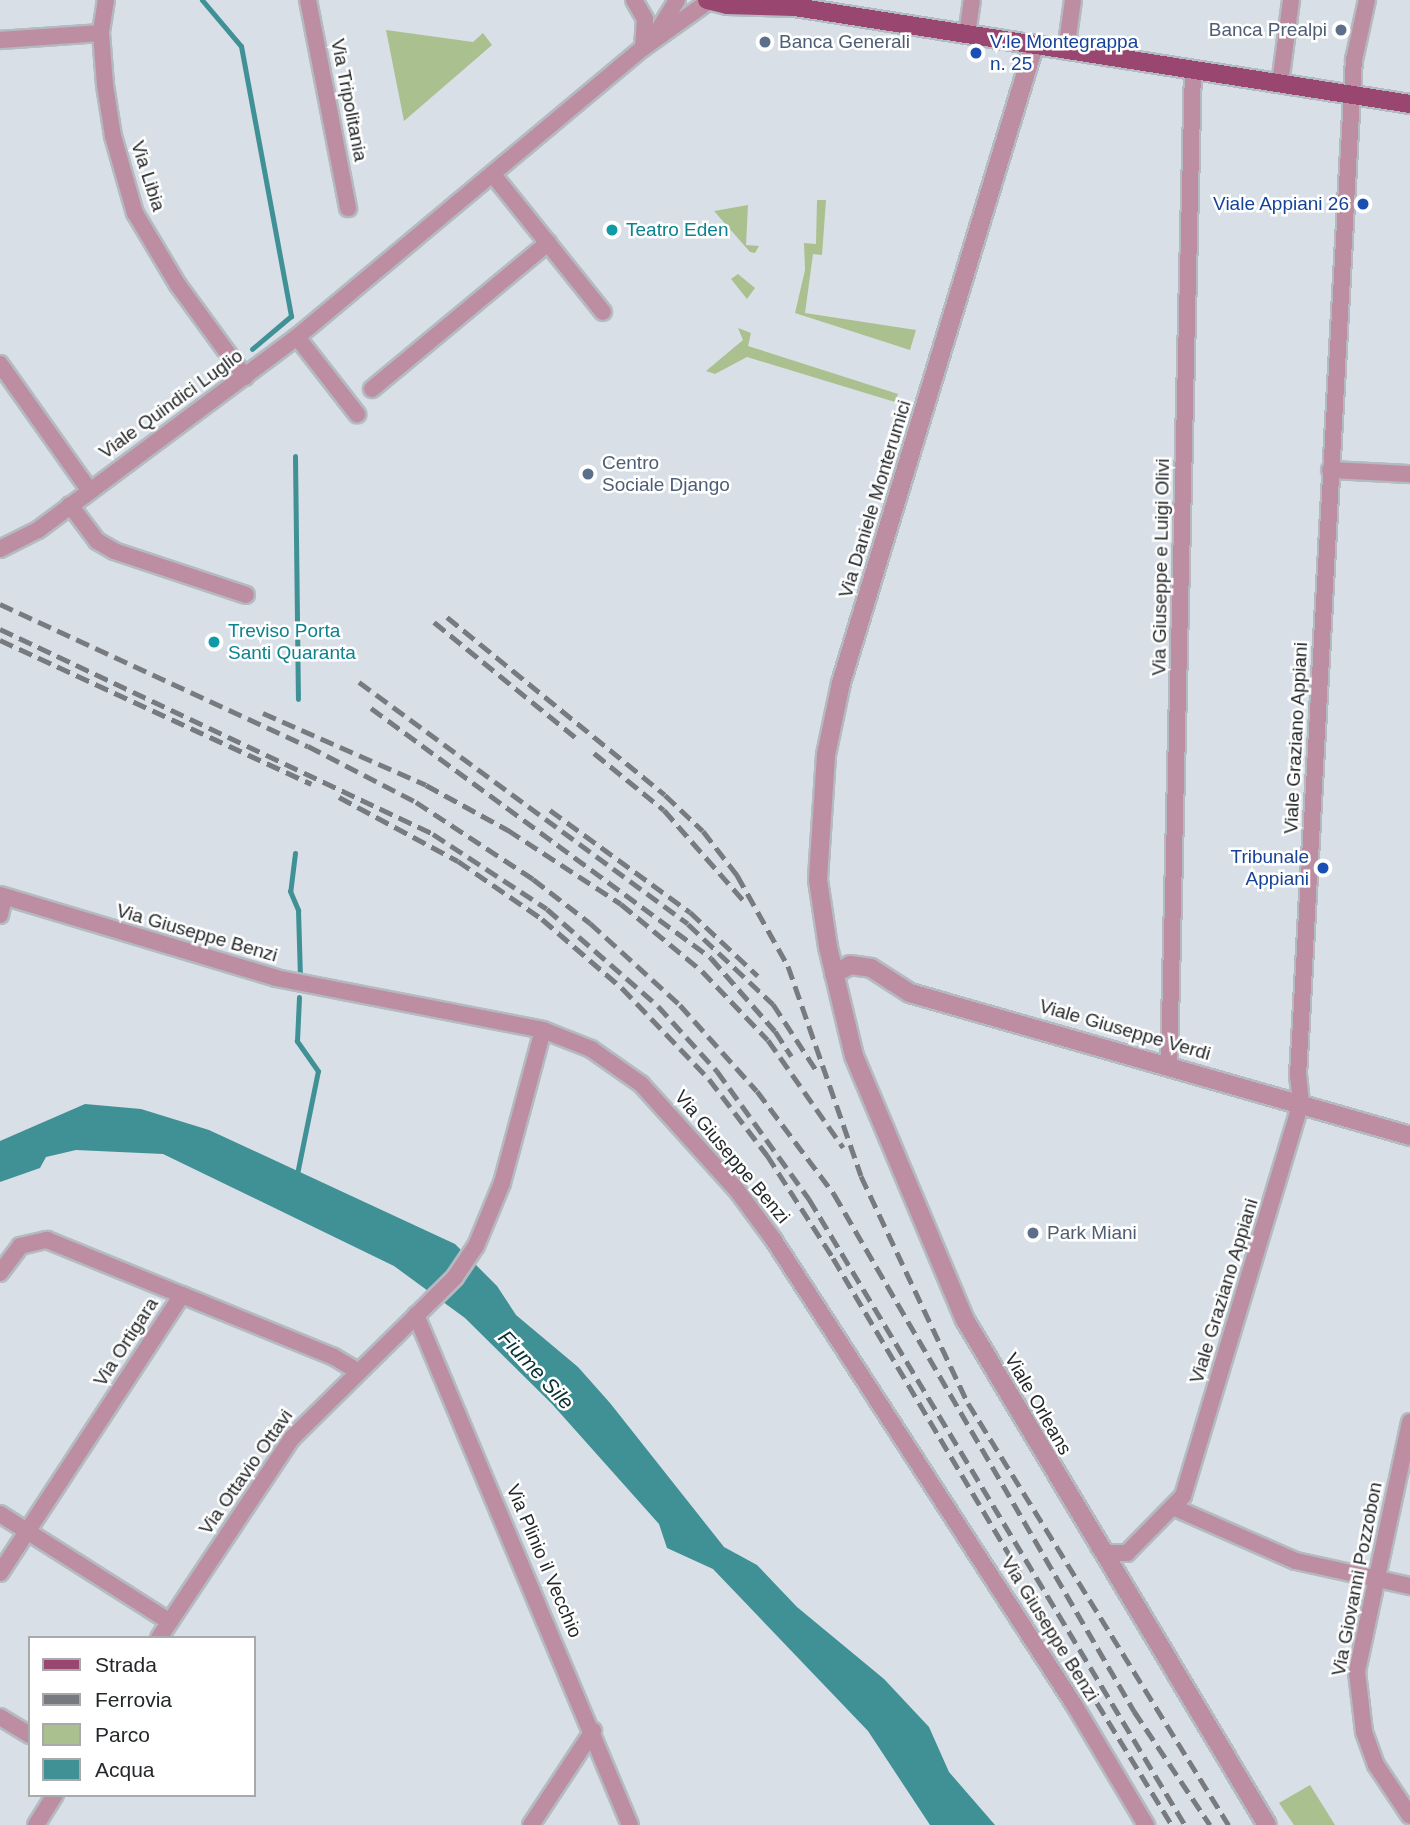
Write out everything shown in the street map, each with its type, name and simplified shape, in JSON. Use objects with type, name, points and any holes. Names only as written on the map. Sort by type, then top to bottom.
[{"type":"main road","points":[[778,0],[967,35],[1410,104]]},
{"type":"main road","points":[[708,1],[796,4]]},
{"type":"street","name":"Via Libia","points":[[106,0],[101,33],[113,136],[135,213],[178,285],[245,377]]},
{"type":"street","name":"Via Tripolitania","points":[[308,0],[348,208]]},
{"type":"street","points":[[634,0],[645,19],[646,46]]},
{"type":"street","name":"Viale Quindici Luglio","points":[[646,46],[677,0]]},
{"type":"street","points":[[967,35],[972,0]]},
{"type":"street","points":[[1066,51],[1073,0]]},
{"type":"street","points":[[1280,84],[1291,0]]},
{"type":"street","name":"Viale Graziano Appiani","points":[[1127,1553],[1175,1508],[1190,1476],[1301,1103],[1298,1076],[1330,470],[1355,95],[1354,60],[1367,0]]},
{"type":"street","name":"Viale Quindici Luglio","points":[[0,549],[38,530],[298,337],[494,176],[646,46],[708,1]]},
{"type":"street","points":[[0,40],[101,33]]},
{"type":"street","name":"Via Daniele Monterumici","points":[[834,974],[818,880],[826,755],[841,683],[1034,46]]},
{"type":"street","name":"Via Giuseppe e Luigi Olivi","points":[[1169,1064],[1193,70]]},
{"type":"street","points":[[494,176],[603,312]]},
{"type":"street","points":[[372,389],[548,243]]},
{"type":"street","points":[[298,337],[357,414]]},
{"type":"street","points":[[0,364],[90,491]]},
{"type":"street","points":[[1330,470],[1410,474]]},
{"type":"street","points":[[70,505],[102,545],[246,595]]},
{"type":"street","name":"Via Giuseppe Benzi","points":[[0,915],[2,896],[276,978],[543,1030],[591,1049],[641,1084],[754,1213],[856,1362],[1146,1825]]},
{"type":"street","name":"Viale Giuseppe Verdi","points":[[834,974],[850,965],[871,968],[910,993],[1169,1064],[1410,1136]]},
{"type":"street","name":"Viale Orleans","points":[[834,974],[854,1056],[965,1320],[1095,1543],[1267,1825]]},
{"type":"street","name":"Via Ottavio Ottavi","points":[[160,1636],[278,1457],[357,1371],[429,1302],[476,1246],[502,1183],[543,1030]]},
{"type":"street","points":[[0,1273],[20,1246],[47,1240],[182,1295]]},
{"type":"street","name":"Via Ortigara","points":[[0,1573],[182,1295],[334,1357],[357,1371]]},
{"type":"street","name":"Via Plinio il Vecchio","points":[[416,1315],[631,1825]]},
{"type":"street","name":"Via Giovanni Pozzobon","points":[[1410,1422],[1357,1672],[1358,1707],[1376,1765],[1410,1816]]},
{"type":"street","points":[[1175,1508],[1296,1561],[1410,1586]]},
{"type":"street","points":[[0,1514],[170,1622]]},
{"type":"street","points":[[1095,1543],[1108,1553],[1127,1553],[1125,1578],[1129,1597]]},
{"type":"street","points":[[0,1717],[28,1734]]},
{"type":"street","points":[[531,1825],[593,1731]]},
{"type":"street","points":[[36,1825],[54,1797]]},
{"type":"green space","points":[[386,30],[473,42],[483,33],[492,45],[404,121]]},
{"type":"green space","points":[[817,200],[826,200],[822,255],[813,254],[805,313],[916,330],[910,350],[795,313],[805,270],[804,243],[816,244]]},
{"type":"green space","points":[[748,205],[746,245],[759,246],[755,253],[750,252],[714,211]]},
{"type":"green space","points":[[738,274],[755,288],[747,299],[731,279]]},
{"type":"green space","points":[[738,328],[751,333],[748,346],[898,394],[895,402],[747,357],[715,374],[706,371],[743,340]]},
{"type":"green space","points":[[1310,1785],[1335,1825],[1294,1825],[1279,1803]]},
{"type":"water","name":"Fiume Sile","points":[[85,1104],[141,1109],[209,1130],[455,1244],[497,1286],[516,1315],[578,1367],[610,1403],[724,1547],[757,1565],[797,1607],[884,1679],[929,1727],[949,1772],[995,1825],[930,1825],[868,1731],[713,1569],[667,1548],[659,1524],[552,1404],[465,1318],[394,1266],[163,1154],[76,1150],[46,1157],[40,1168],[0,1182],[0,1141]]},
{"type":"waterway","points":[[202,0],[241,46],[291,316],[252,349]]},
{"type":"waterway","points":[[295,456],[298,699]]},
{"type":"waterway","points":[[295,853],[290,891],[298,910],[300,978]]},
{"type":"waterway","points":[[297,1174],[318,1071],[297,1041],[299,997]]},
{"type":"railway","points":[[0,604],[308,746],[416,802],[533,879],[590,923],[680,1005],[757,1091],[834,1194],[1134,1711],[1210,1825]]},
{"type":"railway","points":[[447,617],[665,795],[703,831],[737,875],[788,966],[861,1176],[968,1403],[1229,1825]]},
{"type":"railway","points":[[434,622],[575,737]]},
{"type":"railway","points":[[0,629],[433,834],[547,909],[658,1006],[717,1071],[809,1199],[1185,1825]]},
{"type":"railway","points":[[0,640],[311,784]]},
{"type":"railway","points":[[359,682],[688,924],[773,1004],[818,1073]]},
{"type":"railway","points":[[371,708],[711,958],[775,1031],[791,1056]]},
{"type":"railway","points":[[263,713],[426,785],[508,830],[621,904],[702,971],[768,1040],[843,1147]]},
{"type":"railway","points":[[594,753],[664,810],[743,900]]},
{"type":"railway","points":[[339,797],[458,861],[542,919],[622,988],[709,1079],[767,1155],[833,1258],[1063,1646]]},
{"type":"railway","points":[[550,810],[690,912],[758,976]]},
{"type":"railway","points":[[1075,1667],[1172,1825]]},
{"type":"place","name":"Banca Prealpi","points":[[1341,30]]},
{"type":"place","name":"Banca Generali","points":[[765,42]]},
{"type":"place","name":"V.le Montegrappa n. 25","points":[[976,53]]},
{"type":"place","name":"Viale Appiani 26","points":[[1363,204]]},
{"type":"place","name":"Teatro Eden","points":[[612,230]]},
{"type":"place","name":"Centro Sociale Django","points":[[588,474]]},
{"type":"place","name":"Treviso Porta Santi Quaranta","points":[[214,642]]},
{"type":"place","name":"Tribunale Appiani","points":[[1323,868]]},
{"type":"place","name":"Park Miani","points":[[1033,1233]]}]
